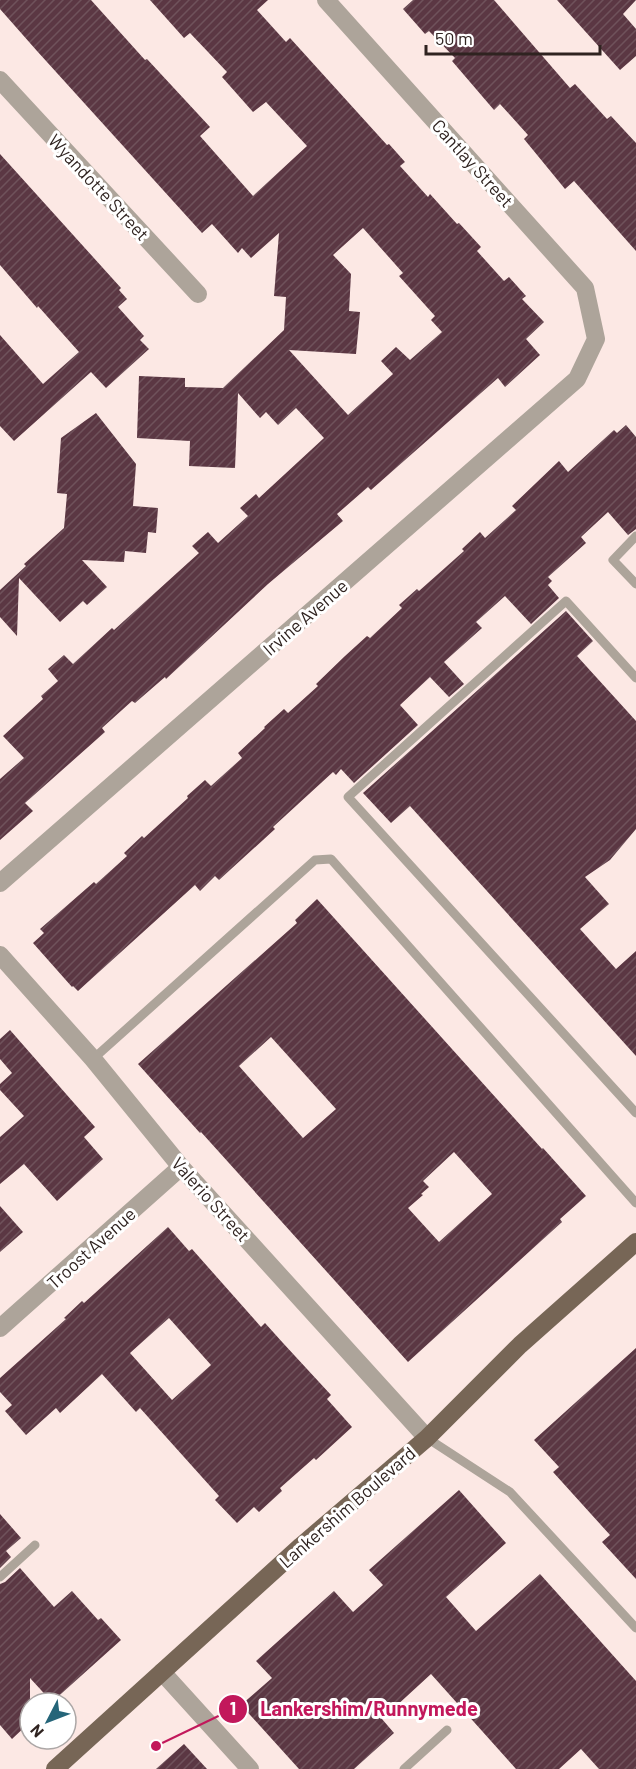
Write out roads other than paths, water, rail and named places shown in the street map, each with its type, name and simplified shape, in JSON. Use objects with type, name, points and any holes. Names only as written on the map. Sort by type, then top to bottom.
[{"type":"main road","name":"Lankershim Boulevard","points":[[55,1769],[301,1546],[427,1438],[520,1345],[636,1242]]},
{"type":"street","name":"Cantlay Street","points":[[326,0],[585,288],[596,339]]},
{"type":"street","name":"Wyandotte Street","points":[[0,80],[198,294]]},
{"type":"street","name":"Irvine Avenue","points":[[0,883],[577,379],[596,339]]},
{"type":"street","name":"Valerio Street","points":[[0,956],[93,1059],[182,1167],[427,1438]]},
{"type":"street","name":"Troost Avenue","points":[[0,1328],[182,1167]]},
{"type":"street","points":[[162,1672],[250,1769]]},
{"type":"lane","points":[[636,536],[613,560],[636,584]]},
{"type":"lane","points":[[636,678],[566,601],[348,797],[636,1113]]},
{"type":"lane","points":[[93,1059],[315,860],[331,859],[636,1203]]},
{"type":"lane","points":[[427,1438],[510,1492],[636,1628]]},
{"type":"lane","points":[[0,1577],[35,1545]]},
{"type":"lane","points":[[404,1769],[447,1730]]},
{"type":"place","name":"Lankershim/Runnymede","points":[[156,1746]]}]
